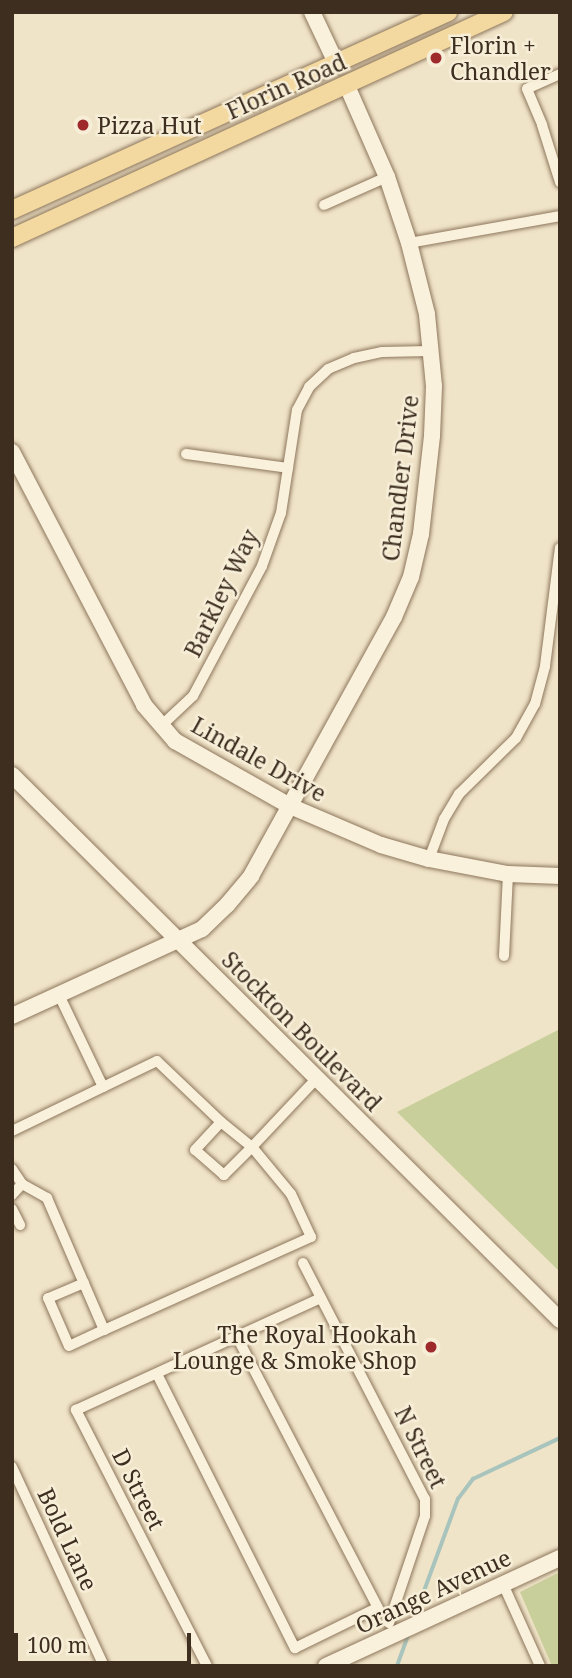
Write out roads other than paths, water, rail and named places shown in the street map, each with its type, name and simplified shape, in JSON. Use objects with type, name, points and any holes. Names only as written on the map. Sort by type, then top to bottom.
[{"type":"main road","name":"Florin Road","points":[[12,210],[337,65],[448,12]]},
{"type":"main road","name":"Florin Road","points":[[12,238],[504,12]]},
{"type":"main road","points":[[347,86],[365,51]]},
{"type":"main road","points":[[317,99],[337,65]]},
{"type":"street","points":[[312,12],[337,65]]},
{"type":"street","points":[[560,74],[527,89],[542,124],[560,182]]},
{"type":"street","name":"Chandler Drive","points":[[12,1016],[202,929],[251,876],[394,617],[411,577],[421,534],[432,436],[434,386],[427,314],[409,243],[387,177],[347,86]]},
{"type":"street","points":[[324,205],[387,177]]},
{"type":"street","points":[[409,243],[560,216]]},
{"type":"street","name":"Barkley Way","points":[[161,726],[193,696],[262,566],[281,513],[297,410],[318,377],[340,363],[368,354],[429,351]]},
{"type":"street","name":"Lindale Drive","points":[[12,452],[144,705],[161,726],[198,755],[290,806],[362,838],[429,859],[508,874],[560,876]]},
{"type":"street","points":[[186,454],[288,468]]},
{"type":"street","points":[[429,859],[455,800],[467,784],[516,738],[535,704],[545,666],[560,548]]},
{"type":"street","name":"Stockton Boulevard","points":[[12,775],[560,1320]]},
{"type":"street","points":[[504,956],[508,874]]},
{"type":"street","points":[[59,995],[103,1087]]},
{"type":"street","points":[[12,1131],[158,1061],[221,1122],[252,1147],[291,1194],[312,1237],[69,1346],[48,1298],[83,1283]]},
{"type":"street","points":[[221,1122],[195,1150],[224,1175],[317,1078]]},
{"type":"street","points":[[12,1169],[22,1184],[47,1198],[104,1330]]},
{"type":"street","points":[[12,1195],[22,1184]]},
{"type":"street","points":[[12,1209],[20,1225]]},
{"type":"street","name":"N Street","points":[[303,1263],[425,1499],[425,1516],[395,1629]]},
{"type":"street","points":[[321,1298],[157,1374],[295,1648],[377,1608]]},
{"type":"street","points":[[237,1337],[377,1608],[395,1629]]},
{"type":"street","name":"D Street","points":[[157,1374],[76,1410],[207,1666]]},
{"type":"street","name":"Bold Lane","points":[[12,1467],[104,1666]]},
{"type":"street","name":"Orange Avenue","points":[[326,1666],[395,1629],[433,1616],[560,1558]]},
{"type":"street","points":[[503,1584],[540,1666]]},
{"type":"waterway","points":[[413,1621],[458,1499],[473,1479],[560,1438]]},
{"type":"waterway","points":[[397,1666],[408,1635]]},
{"type":"place","name":"Florin + Chandler","points":[[436,58]]},
{"type":"place","name":"Pizza Hut","points":[[83,125]]},
{"type":"place","name":"The Royal Hookah Lounge & Smoke Shop","points":[[431,1347]]}]
